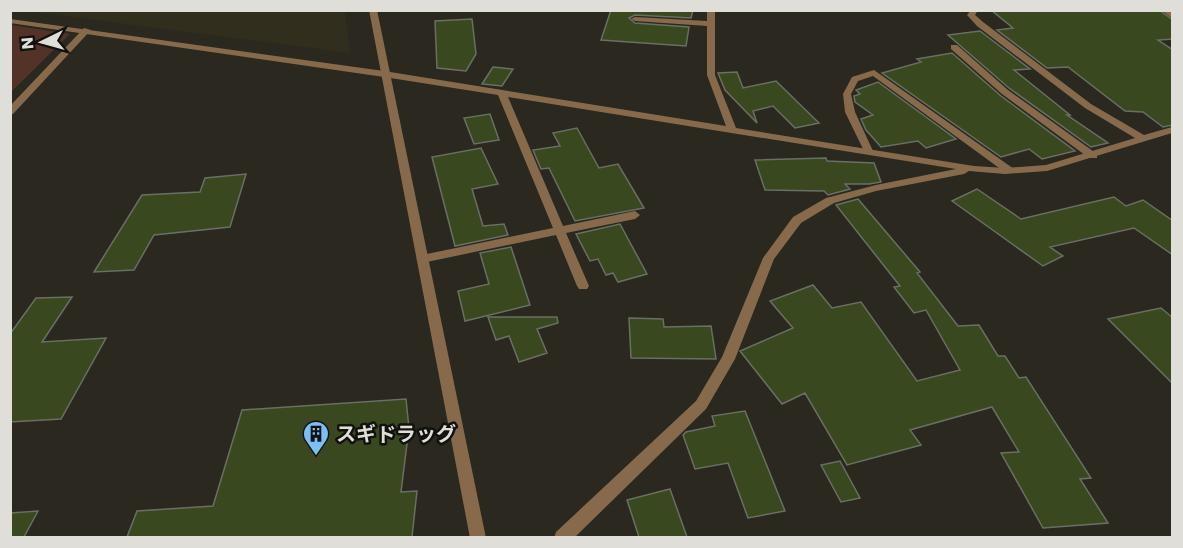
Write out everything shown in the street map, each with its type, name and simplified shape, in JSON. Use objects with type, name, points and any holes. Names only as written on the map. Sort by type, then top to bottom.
[{"type":"street","points":[[373,10],[478,537]]},
{"type":"street","points":[[711,10],[711,75],[732,129]]},
{"type":"street","points":[[975,10],[971,15],[997,37],[1088,106],[1143,140]]},
{"type":"street","points":[[1164,10],[1173,16]]},
{"type":"street","points":[[635,19],[711,24]]},
{"type":"street","points":[[10,21],[87,30],[384,74],[974,169],[1010,171],[1047,168],[1093,156],[1172,130]]},
{"type":"street","points":[[10,112],[87,30]]},
{"type":"street","points":[[954,47],[1005,92],[1093,156]]},
{"type":"street","points":[[868,152],[850,112],[847,94],[855,79],[874,73],[1010,171]]},
{"type":"street","points":[[502,93],[583,286]]},
{"type":"street","points":[[562,537],[701,405],[728,359],[769,258],[797,220],[831,200],[876,188],[974,169]]},
{"type":"street","points":[[422,259],[635,215]]},
{"type":"shaded area","points":[[25,11],[345,11],[350,53]]},
{"type":"shaded area","points":[[10,25],[70,34],[11,92]]},
{"type":"building","points":[[611,10],[693,10],[691,18],[635,15],[629,18],[635,23],[689,27],[686,46],[601,40]]},
{"type":"building","points":[[991,10],[1159,10],[1173,20],[1173,39],[1158,40],[1173,50],[1173,125],[1163,127],[1143,112],[1125,111],[1068,67],[1047,68],[997,30],[1013,28]]},
{"type":"building","points":[[472,19],[476,54],[466,71],[437,68],[435,21]]},
{"type":"building","points":[[980,31],[1030,69],[1014,70],[1070,115],[1067,115],[1108,143],[1091,147],[1009,88],[948,35]]},
{"type":"building","points":[[952,53],[1001,96],[1075,151],[1042,159],[1029,149],[1001,157],[882,73],[921,62],[917,59]]},
{"type":"building","points":[[493,67],[513,69],[502,86],[482,84]]},
{"type":"building","points":[[737,72],[743,88],[776,81],[819,123],[795,128],[773,106],[753,111],[757,123],[725,90],[718,73]]},
{"type":"building","points":[[878,82],[956,139],[926,148],[918,141],[881,147],[866,130],[861,119],[873,115],[855,102],[854,96],[860,94],[856,90]]},
{"type":"building","points":[[490,114],[499,140],[474,144],[464,118]]},
{"type":"building","points":[[577,128],[599,168],[618,164],[644,208],[575,221],[549,168],[541,169],[533,150],[560,146],[553,133]]},
{"type":"building","points":[[481,148],[498,184],[472,189],[483,226],[504,224],[508,235],[455,246],[432,157]]},
{"type":"building","points":[[826,158],[827,161],[874,163],[881,182],[845,184],[850,189],[828,195],[824,191],[765,190],[755,160]]},
{"type":"building","points":[[246,174],[230,227],[154,235],[134,270],[94,272],[142,195],[200,192],[205,178]]},
{"type":"building","points":[[977,189],[1021,219],[1114,197],[1126,206],[1143,200],[1173,221],[1173,255],[1134,228],[1050,247],[1063,256],[1043,266],[952,201]]},
{"type":"building","points":[[858,199],[920,272],[917,273],[958,326],[979,325],[998,356],[1005,356],[1019,378],[1026,377],[1091,478],[1080,479],[1108,523],[1043,528],[1001,453],[1019,452],[992,407],[910,430],[921,445],[847,465],[805,393],[782,404],[740,351],[793,328],[770,301],[813,285],[832,308],[861,302],[917,381],[960,370],[926,310],[914,313],[894,287],[900,286],[836,205]]},
{"type":"building","points":[[620,224],[647,274],[618,282],[613,273],[606,275],[598,259],[590,261],[576,234]]},
{"type":"building","points":[[511,247],[530,305],[465,321],[458,291],[489,284],[480,253]]},
{"type":"building","points":[[72,297],[42,342],[106,338],[61,419],[10,422],[10,334],[36,298]]},
{"type":"building","points":[[1161,308],[1173,318],[1173,384],[1108,319]]},
{"type":"building","points":[[488,317],[557,317],[558,323],[537,329],[547,353],[519,362],[509,336],[496,340]]},
{"type":"building","points":[[629,318],[663,319],[664,327],[711,326],[716,359],[631,358]]},
{"type":"building","name":"スギドラッグ","points":[[406,399],[409,428],[401,492],[417,491],[412,537],[127,537],[137,511],[213,506],[242,410]]},
{"type":"building","points":[[745,411],[785,511],[748,518],[728,463],[695,469],[683,435],[686,432],[715,426],[712,416]]},
{"type":"building","points":[[840,461],[860,498],[841,502],[821,465]]},
{"type":"building","points":[[670,489],[687,537],[639,537],[627,500]]},
{"type":"building","points":[[38,511],[24,537],[10,537],[10,513]]},
{"type":"place","name":"スギドラッグ","points":[[316,457]]}]
